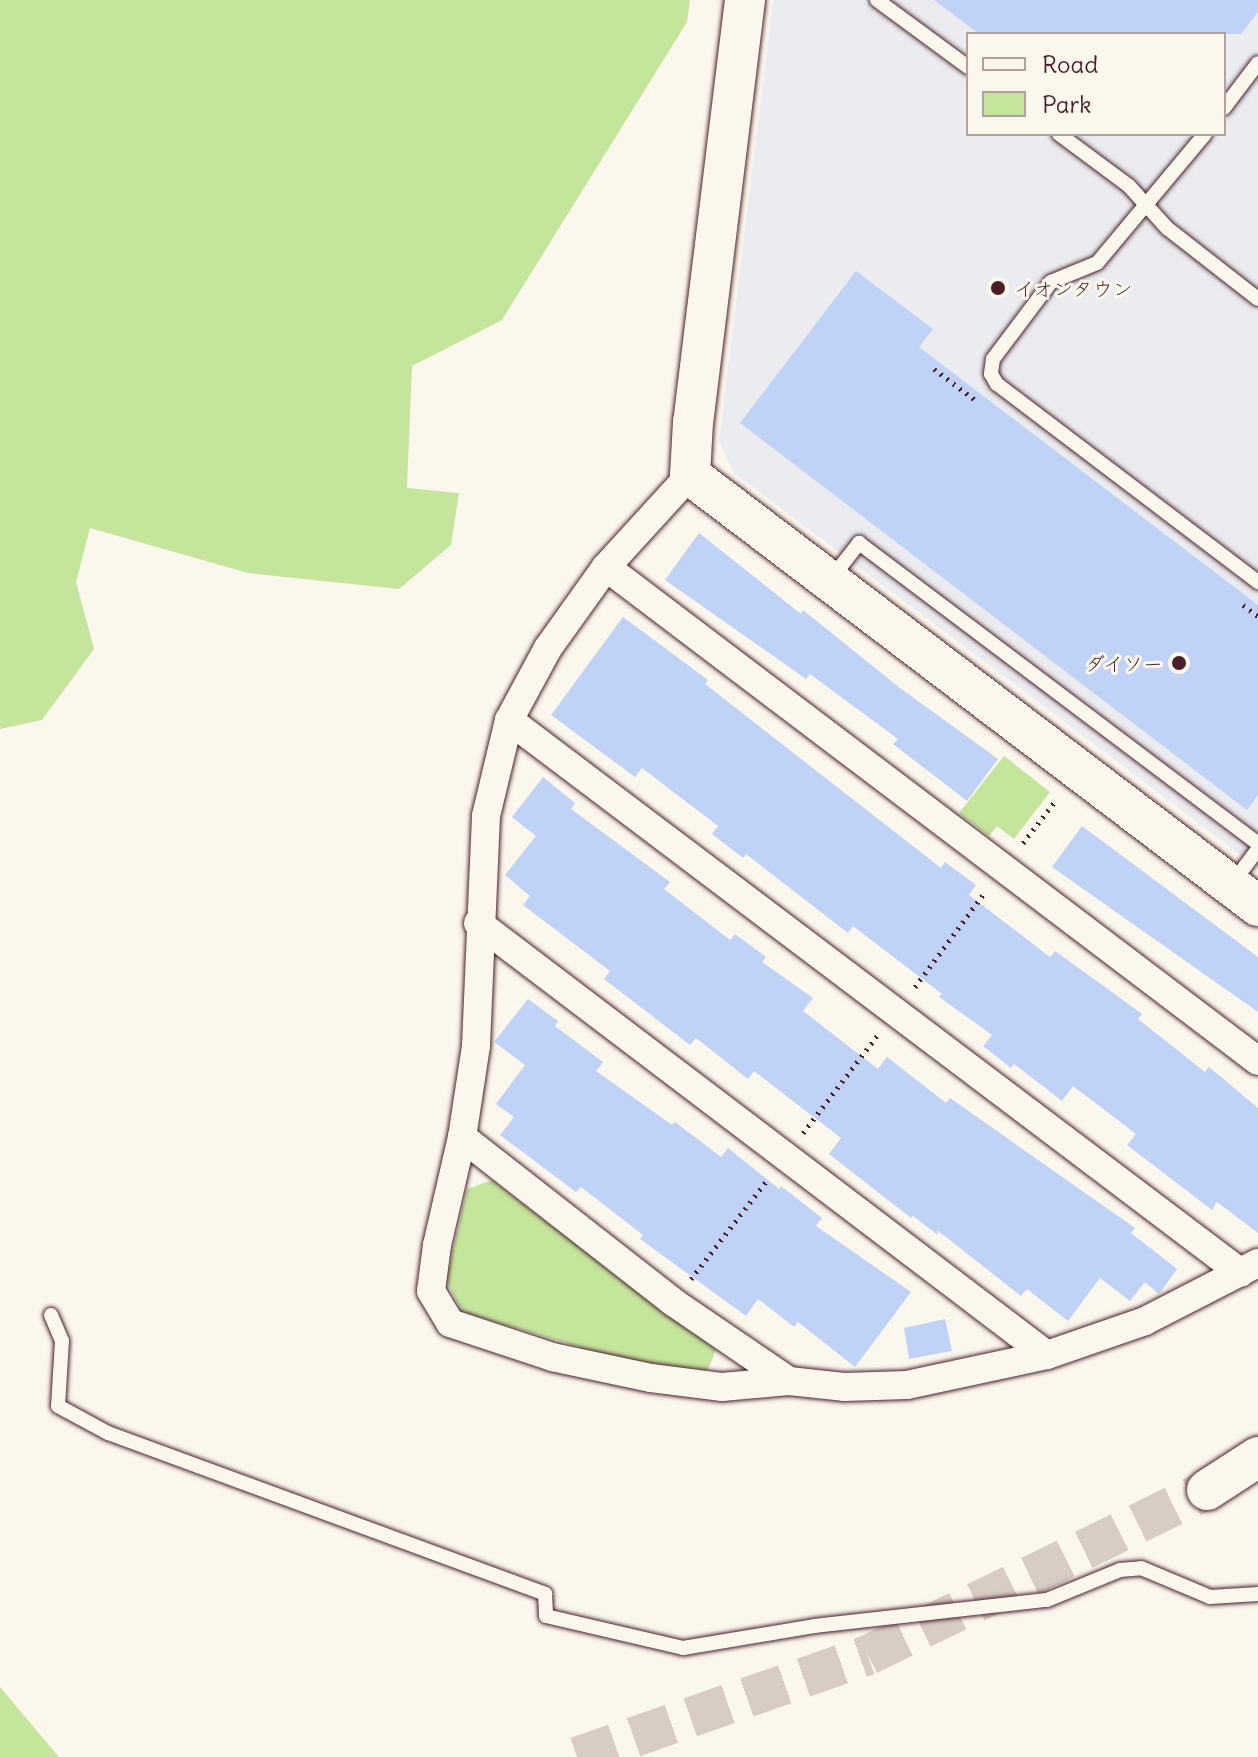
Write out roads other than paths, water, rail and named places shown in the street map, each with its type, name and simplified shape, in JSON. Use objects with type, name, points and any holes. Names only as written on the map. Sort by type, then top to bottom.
[{"type":"street","points":[[509,720],[895,1012],[1250,1268],[1145,1321],[1047,1355],[907,1385],[844,1387],[789,1381],[722,1387],[651,1378],[552,1357],[450,1323],[431,1291],[437,1245],[462,1137],[476,1046],[478,923],[486,816],[509,720],[548,648],[606,567],[690,475],[745,0]]},
{"type":"street","points":[[690,475],[1245,896]]},
{"type":"street","points":[[606,567],[1258,1061]]},
{"type":"street","points":[[478,923],[1047,1355]]},
{"type":"street","points":[[462,1137],[673,1302],[789,1381]]},
{"type":"street","points":[[1207,1490],[1258,1457]]},
{"type":"lane","points":[[877,0],[966,66]]},
{"type":"lane","points":[[1226,105],[1258,63]]},
{"type":"lane","points":[[1062,136],[1129,186],[1187,245],[1258,299]]},
{"type":"lane","points":[[1203,136],[1097,263],[1051,282],[993,359],[991,374],[997,384],[1258,582]]},
{"type":"lane","points":[[829,583],[859,543],[1258,847],[1245,896]]},
{"type":"lane","points":[[51,1315],[62,1341],[58,1406],[95,1427],[545,1594],[546,1616],[683,1648],[814,1626],[1012,1606],[1072,1592],[1096,1577],[1141,1568],[1210,1597],[1258,1594]]},
{"type":"tunnel","points":[[577,1757],[868,1655],[1207,1490]]},
{"type":"place","name":"イオンタウン","points":[[998,288]]},
{"type":"place","name":"ダイソー","points":[[1179,663]]}]
